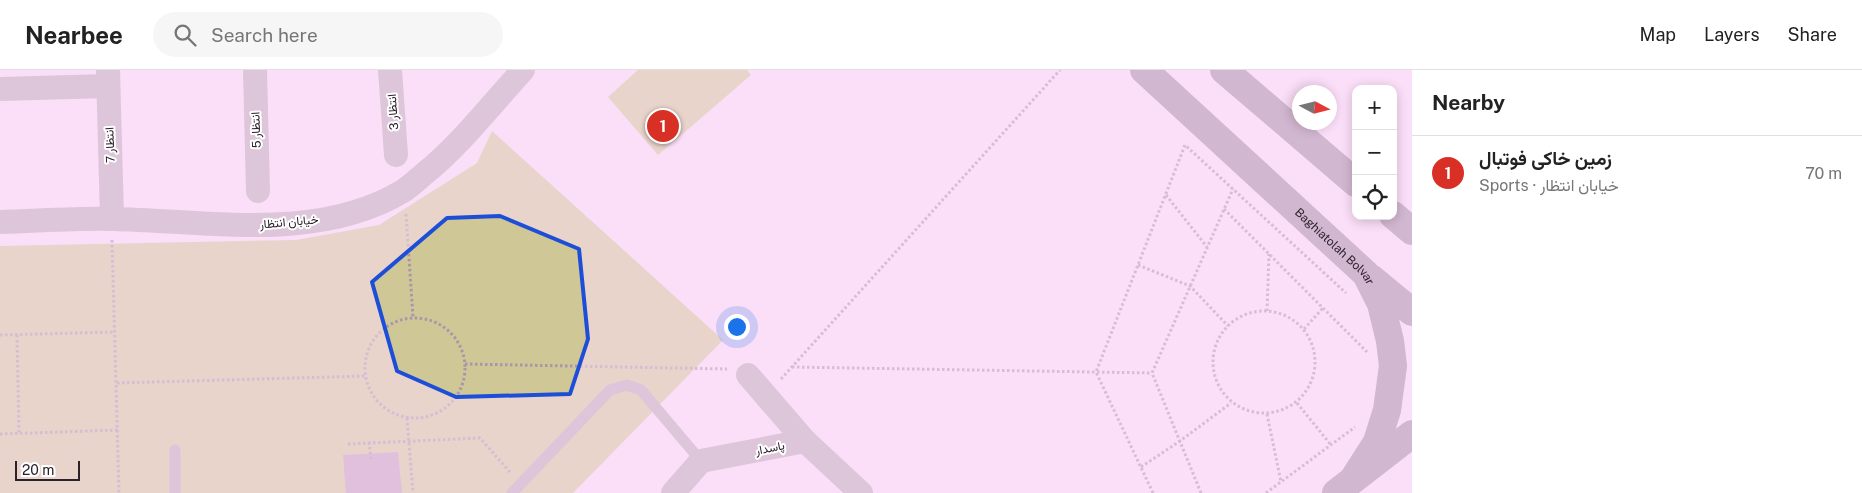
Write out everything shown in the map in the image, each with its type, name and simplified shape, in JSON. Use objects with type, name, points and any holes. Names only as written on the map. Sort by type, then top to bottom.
[{"type":"main road","name":"Baghiatolah Bolvar","points":[[1144,70],[1366,274],[1380,304],[1390,341],[1393,366],[1387,410],[1377,442],[1345,486]]},
{"type":"main road","points":[[1224,70],[1352,180]]},
{"type":"main road","points":[[1397,218],[1412,231]]},
{"type":"main road","points":[[1366,274],[1412,312]]},
{"type":"main road","points":[[1345,486],[1412,434]]},
{"type":"street","name":"انتظار 5","points":[[255,70],[258,191]]},
{"type":"street","name":"انتظار 3","points":[[390,70],[396,155]]},
{"type":"street","name":"خیابان انتظار","points":[[0,222],[112,219],[259,225],[299,223],[340,216],[373,206],[404,190],[444,158],[523,70]]},
{"type":"street","points":[[0,89],[108,78]]},
{"type":"street","name":"انتظار 7","points":[[108,78],[112,219]]},
{"type":"street","points":[[748,376],[805,441],[861,493]]},
{"type":"street","name":"پاسدار","points":[[701,461],[805,441]]},
{"type":"street","points":[[673,493],[701,461]]},
{"type":"lane","points":[[516,489],[610,390],[627,385],[641,390],[701,461]]},
{"type":"lane","points":[[175,450],[176,493]]},
{"type":"path","points":[[766,395],[1060,70]]},
{"type":"path","points":[[1153,493],[1096,372],[1185,145],[1352,298]]},
{"type":"path","points":[[1202,493],[1152,373],[1233,189]]},
{"type":"path","points":[[404,190],[413,317]]},
{"type":"path","points":[[1166,195],[1207,247]]},
{"type":"path","points":[[1224,209],[1373,358]]},
{"type":"path","points":[[112,219],[119,493]]},
{"type":"path","points":[[1267,311],[1269,254]]},
{"type":"path","points":[[1138,265],[1190,286],[1228,326]]},
{"type":"path","points":[[1304,329],[1323,308]]},
{"type":"path","points":[[1267,311],[1288,316],[1304,329],[1315,354],[1312,381],[1297,402],[1283,411],[1267,414],[1248,412],[1232,403],[1218,386],[1212,365],[1216,344],[1228,326],[1246,314],[1267,311]]},
{"type":"path","points":[[413,317],[428,319],[442,325],[454,336],[462,349],[465,364],[463,382],[455,398],[442,410],[425,417],[406,418],[392,413],[379,403],[370,391],[365,376],[365,359],[371,342],[382,329],[396,320],[413,317]]},
{"type":"path","points":[[0,335],[115,332]]},
{"type":"path","points":[[17,334],[19,433]]},
{"type":"path","points":[[465,364],[727,369],[748,376]]},
{"type":"path","points":[[792,367],[1152,373]]},
{"type":"path","points":[[116,383],[365,376]]},
{"type":"path","points":[[1297,402],[1331,445]]},
{"type":"path","points":[[1141,467],[1232,403]]},
{"type":"path","points":[[1267,414],[1281,482]]},
{"type":"path","points":[[406,418],[412,493]]},
{"type":"path","points":[[1266,493],[1361,423]]},
{"type":"path","points":[[0,434],[118,430]]},
{"type":"path","points":[[348,444],[480,438],[516,489]]},
{"type":"path","points":[[369,442],[371,460]]},
{"type":"highlighted area","points":[[500,216],[579,249],[588,339],[570,394],[456,397],[397,371],[372,282],[447,218]]},
{"type":"shaded area","points":[[638,70],[747,70],[751,75],[658,155],[608,97]]},
{"type":"shaded area","points":[[492,131],[723,340],[573,493],[0,493],[0,246],[296,240],[379,225],[477,163]]},
{"type":"building","points":[[398,452],[402,493],[346,493],[343,455]]},
{"type":"place","name":"زمین خاکی فوتبال","points":[[663,126]]}]
